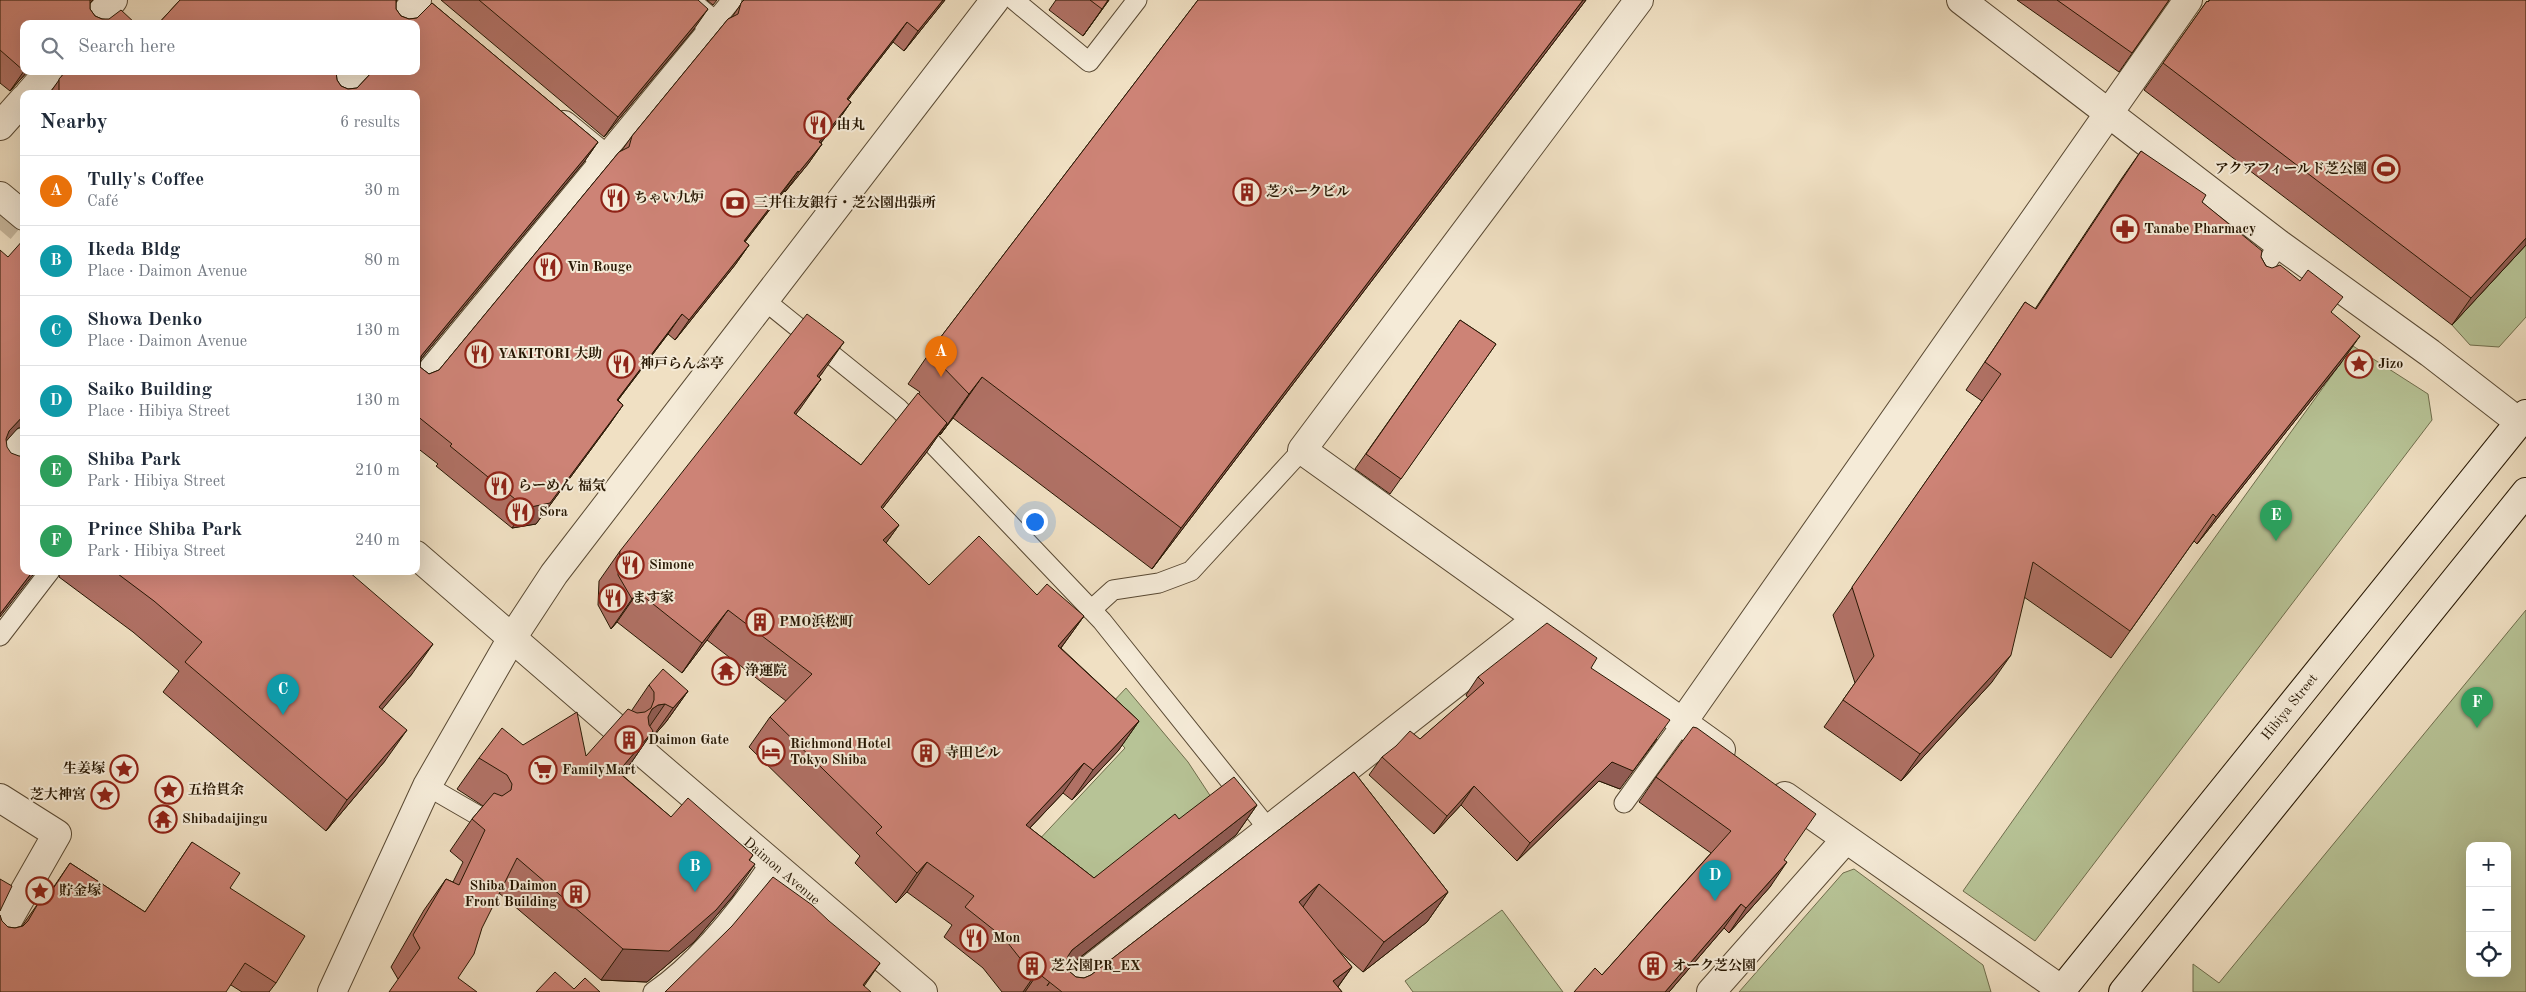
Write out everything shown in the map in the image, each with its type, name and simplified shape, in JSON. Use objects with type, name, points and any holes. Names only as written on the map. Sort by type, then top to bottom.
[{"type":"street","points":[[96,20],[113,0]]},
{"type":"street","points":[[683,0],[712,24]]},
{"type":"street","points":[[332,992],[427,786],[512,638],[554,574],[995,0]]},
{"type":"street","points":[[1639,0],[1302,450],[1536,620],[1745,767]]},
{"type":"street","points":[[1961,0],[2279,244],[2522,418]]},
{"type":"street","points":[[1682,723],[2188,0]]},
{"type":"street","points":[[400,20],[417,1],[438,20]]},
{"type":"street","points":[[32,90],[46,75]]},
{"type":"street","points":[[340,90],[353,75]]},
{"type":"street","points":[[0,126],[20,104]]},
{"type":"street","points":[[543,107],[603,157]]},
{"type":"street","points":[[0,196],[20,213]]},
{"type":"street","name":"Hibiya Street","points":[[2061,991],[2522,418]]},
{"type":"street","points":[[0,472],[20,447]]},
{"type":"street","points":[[2123,992],[2526,492]]},
{"type":"street","points":[[420,558],[616,729]]},
{"type":"street","points":[[1061,992],[1270,831],[1536,620]]},
{"type":"street","name":"Daimon Avenue","points":[[641,751],[917,990]]},
{"type":"street","points":[[1768,784],[2061,991]]},
{"type":"street","points":[[0,798],[57,834],[0,934]]},
{"type":"street","points":[[1711,992],[1846,839]]},
{"type":"lane","points":[[420,378],[732,0]]},
{"type":"lane","points":[[1014,0],[1090,62],[1137,0]]},
{"type":"lane","points":[[2253,284],[2279,244]]},
{"type":"lane","points":[[764,300],[899,409],[1091,610],[1270,831]]},
{"type":"lane","points":[[1091,610],[1113,590],[1159,584],[1191,571],[1302,450]]},
{"type":"lane","points":[[0,636],[47,575]]},
{"type":"lane","points":[[1624,803],[1682,723]]},
{"type":"lane","points":[[427,786],[479,816]]},
{"type":"lane","points":[[653,992],[674,978],[747,897],[771,862]]},
{"type":"green space","points":[[2526,239],[2526,317],[2499,347],[2470,345],[2452,325]]},
{"type":"green space","points":[[2353,346],[2428,394],[2432,420],[2035,941],[1963,891],[2125,662]]},
{"type":"green space","points":[[2526,610],[2526,992],[2193,992],[2193,964],[2219,983]]},
{"type":"green space","points":[[1126,688],[1188,762],[1211,797],[1055,916],[1020,860],[1125,748],[1097,719]]},
{"type":"green space","points":[[1854,869],[1983,965],[1991,992],[1739,992],[1843,873]]},
{"type":"green space","points":[[1502,910],[1563,992],[1413,992],[1405,981]]},
{"type":"building","points":[[0,0],[90,0],[90,9],[95,16],[109,19],[121,10],[132,20],[20,20],[20,68],[0,50]]},
{"type":"building","points":[[180,0],[396,0],[396,9],[401,16],[409,19],[417,18],[432,3],[598,142],[421,356],[420,367],[420,90],[59,90],[59,79],[62,75],[336,75],[341,86],[348,89],[357,88],[369,75],[420,75],[420,20],[162,20]]},
{"type":"building","points":[[479,0],[698,0],[708,9],[618,117]]},
{"type":"building","points":[[744,0],[943,0],[918,31],[907,22],[847,99],[851,102],[819,142],[822,144],[798,171],[744,241],[749,245],[689,320],[682,314],[617,400],[623,405],[550,503],[526,508],[450,446],[452,444],[420,418],[420,367],[429,374],[439,370],[619,152],[629,147],[632,136],[728,19],[738,14],[741,3]]},
{"type":"building","points":[[1090,0],[1108,0],[1102,9]]},
{"type":"building","name":"芝パークビル","points":[[1198,0],[1583,0],[1181,528],[982,377],[969,394],[940,364],[949,351],[937,342]]},
{"type":"building","points":[[2057,0],[2169,0],[2132,53]]},
{"type":"building","name":"アクアフィールド芝公園","points":[[2526,0],[2526,238],[2471,298],[2163,63],[2207,1]]},
{"type":"building","points":[[2141,151],[2206,195],[2202,202],[2262,251],[2261,257],[2266,266],[2272,268],[2280,265],[2300,281],[2308,270],[2343,297],[2331,312],[2360,336],[2216,517],[2213,514],[2130,631],[2033,562],[2011,655],[1920,754],[1843,700],[1874,656],[1852,587],[2001,374],[1985,362],[2025,302],[2036,309]]},
{"type":"building","points":[[20,244],[20,419],[9,431],[6,439],[7,447],[11,453],[20,456],[20,575],[30,575],[0,614],[0,250],[8,257]]},
{"type":"building","points":[[807,314],[844,342],[817,376],[821,379],[794,413],[861,465],[918,393],[947,423],[881,507],[899,525],[883,540],[929,585],[979,536],[1037,595],[1047,584],[1084,616],[1058,646],[1139,721],[1093,770],[1084,763],[1026,825],[1094,878],[1175,814],[1179,819],[1234,777],[1257,805],[1072,950],[1066,964],[1070,972],[1076,977],[1084,978],[1091,975],[1354,772],[1448,892],[1384,942],[1319,884],[1299,902],[1352,967],[1333,981],[1342,992],[1062,992],[1038,973],[1034,976],[1004,938],[965,907],[974,896],[927,862],[917,873],[876,833],[882,827],[770,717],[812,674],[728,610],[702,643],[638,592],[632,599],[618,575],[620,551]]},
{"type":"building","points":[[1460,320],[1496,344],[1401,479],[1366,454]]},
{"type":"building","points":[[119,575],[353,575],[433,644],[379,707],[407,730],[347,800],[185,662],[202,642],[154,601]]},
{"type":"building","points":[[1547,623],[1597,658],[1591,668],[1670,720],[1633,771],[1612,762],[1530,843],[1474,786],[1447,816],[1382,757],[1410,731],[1420,739],[1484,683],[1478,677]]},
{"type":"building","points":[[663,669],[688,691],[673,708],[665,704],[658,705],[652,709],[648,717],[649,725],[653,731],[618,772],[671,817],[688,798],[753,855],[749,860],[755,864],[716,910],[669,951],[623,949],[517,858],[482,928],[474,954],[458,978],[477,992],[389,992],[420,948],[413,935],[446,879],[459,885],[485,830],[472,819],[494,793],[502,796],[511,790],[512,784],[507,775],[479,758],[502,728],[523,745],[577,712],[586,756],[628,709],[637,713],[645,712],[651,708],[654,692],[649,685]]},
{"type":"building","points":[[1693,727],[1816,814],[1784,860],[1787,862],[1746,908],[1741,904],[1665,992],[1574,992],[1595,968],[1602,975],[1731,831],[1656,777]]},
{"type":"building","points":[[192,842],[240,873],[230,888],[305,936],[276,983],[245,963],[226,992],[0,992],[0,915],[2,921],[8,927],[23,926],[39,902],[43,904],[70,863],[145,912]]},
{"type":"building","points":[[773,877],[812,905],[880,963],[863,985],[871,992],[665,992],[732,926]]},
{"type":"building","points":[[0,879],[12,886],[0,911]]},
{"type":"building","points":[[555,972],[574,989],[585,978],[600,992],[536,992]]},
{"type":"tunnel","points":[[0,230],[20,207]]},
{"type":"place","name":"由丸","points":[[818,125]]},
{"type":"place","name":"アクアフィールド芝公園","points":[[2386,169]]},
{"type":"place","name":"芝パークビル","points":[[1247,192]]},
{"type":"place","name":"ちゃい九炉","points":[[615,198]]},
{"type":"place","name":"三井住友銀行・芝公園出張所","points":[[735,203]]},
{"type":"place","name":"Tanabe Pharmacy","points":[[2125,229]]},
{"type":"place","name":"Vin Rouge","points":[[548,267]]},
{"type":"place","name":"YAKITORI 大助","points":[[479,354]]},
{"type":"place","name":"神戸らんぷ亭","points":[[621,364]]},
{"type":"place","name":"Jizo","points":[[2359,364]]},
{"type":"place","name":"Tully's Coffee","points":[[941,377]]},
{"type":"place","name":"らーめん 福気","points":[[499,486]]},
{"type":"place","name":"Sora","points":[[520,512]]},
{"type":"place","name":"Shiba Park","points":[[2276,541]]},
{"type":"place","name":"Simone","points":[[630,565]]},
{"type":"place","name":"ます家","points":[[613,598]]},
{"type":"place","name":"PMO浜松町","points":[[760,622]]},
{"type":"place","name":"浄運院","points":[[726,671]]},
{"type":"place","name":"Showa Denko","points":[[283,715]]},
{"type":"place","name":"Prince Shiba Park","points":[[2477,728]]},
{"type":"place","name":"Daimon Gate","points":[[629,740]]},
{"type":"place","name":"Richmond Hotel Tokyo Shiba","points":[[771,752]]},
{"type":"place","name":"寺田ビル","points":[[926,753]]},
{"type":"place","name":"生姜塚","points":[[124,769]]},
{"type":"place","name":"FamilyMart","points":[[543,770]]},
{"type":"place","name":"五拾貫余","points":[[169,790]]},
{"type":"place","name":"芝大神宮","points":[[105,795]]},
{"type":"place","name":"Shibadaijingu","points":[[163,819]]},
{"type":"place","name":"貯金塚","points":[[40,891]]},
{"type":"place","name":"Ikeda Bldg","points":[[695,892]]},
{"type":"place","name":"Shiba Daimon Front Building","points":[[576,894]]},
{"type":"place","name":"Saiko Building","points":[[1715,901]]},
{"type":"place","name":"Mon","points":[[974,938]]},
{"type":"place","name":"芝公園PR_EX","points":[[1032,966]]},
{"type":"place","name":"オーク芝公園","points":[[1653,966]]}]
